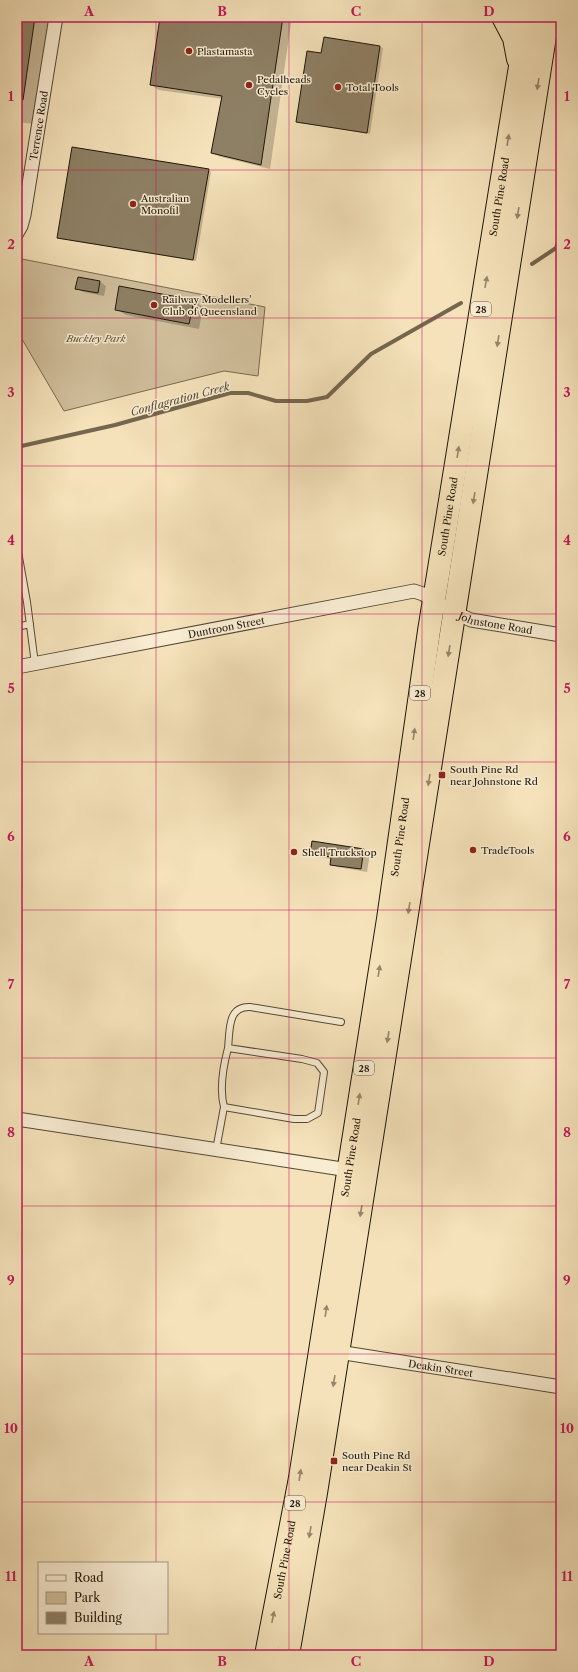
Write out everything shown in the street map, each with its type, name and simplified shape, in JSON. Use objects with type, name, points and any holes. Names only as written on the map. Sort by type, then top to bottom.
[{"type":"highway","points":[[503,17],[514,38],[519,66]]},
{"type":"highway","name":"South Pine Road","points":[[357,1172],[388,919],[429,631],[528,17]]},
{"type":"highway","name":"South Pine Road","points":[[288,1655],[316,1493],[329,1351],[357,1172],[455,613],[548,17]]},
{"type":"highway","points":[[544,46],[561,24]]},
{"type":"highway","name":"South Pine Road","points":[[266,1655],[300,1478],[329,1351]]},
{"type":"street","name":"Terrence Road","points":[[17,234],[24,215],[56,17]]},
{"type":"street","name":"Duntroon Street","points":[[17,667],[411,592],[418,592],[434,601]]},
{"type":"street","name":"Johnstone Road","points":[[434,601],[455,613],[482,622],[561,635]]},
{"type":"street","points":[[17,1119],[357,1172]]},
{"type":"street","name":"Deakin Street","points":[[329,1351],[561,1387]]},
{"type":"lane","points":[[17,546],[35,664]]},
{"type":"lane","points":[[17,627],[30,624]]},
{"type":"lane","points":[[216,1150],[224,1107],[221,1099],[221,1084],[233,1016],[236,1009],[242,1006],[341,1022]]},
{"type":"lane","points":[[224,1107],[294,1119],[307,1119],[318,1113],[324,1079],[324,1072],[317,1063],[302,1059],[228,1048]]},
{"type":"green space","name":"Buckley Park","points":[[22,259],[265,307],[258,376],[224,371],[64,411],[19,334],[17,334],[17,262]]},
{"type":"building","points":[[17,17],[35,17],[23,100],[17,100]]},
{"type":"building","points":[[160,17],[283,17],[261,165],[211,153],[222,96],[150,85]]},
{"type":"building","name":"Total Tools","points":[[324,37],[380,46],[367,133],[296,122],[307,51],[321,53]]},
{"type":"building","name":"Australian Monofil","points":[[72,147],[209,169],[193,260],[57,238]]},
{"type":"building","points":[[78,277],[100,281],[98,293],[75,289]]},
{"type":"building","name":"Railway Modellers' Club of Queensland","points":[[119,286],[194,300],[189,324],[115,310]]},
{"type":"building","points":[[312,841],[364,849],[361,869],[330,865],[331,857],[310,854]]},
{"type":"waterway","name":"Conflagration Creek","points":[[532,264],[556,248],[561,234]]},
{"type":"waterway","name":"Conflagration Creek","points":[[17,447],[115,425],[230,393],[248,393],[276,401],[307,401],[327,397],[371,354],[461,303]]},
{"type":"place","name":"Plastamasta","points":[[189,51]]},
{"type":"place","name":"Pedalheads Cycles","points":[[249,85]]},
{"type":"place","name":"Total Tools","points":[[338,87]]},
{"type":"place","name":"Australian Monofil","points":[[133,204]]},
{"type":"place","name":"Railway Modellers' Club of Queensland","points":[[154,305]]},
{"type":"place","name":"South Pine Rd near Johnstone Rd","points":[[442,775]]},
{"type":"place","name":"TradeTools","points":[[473,850]]},
{"type":"place","name":"Shell Truckstop","points":[[294,852]]},
{"type":"place","name":"South Pine Rd near Deakin St","points":[[334,1461]]}]
